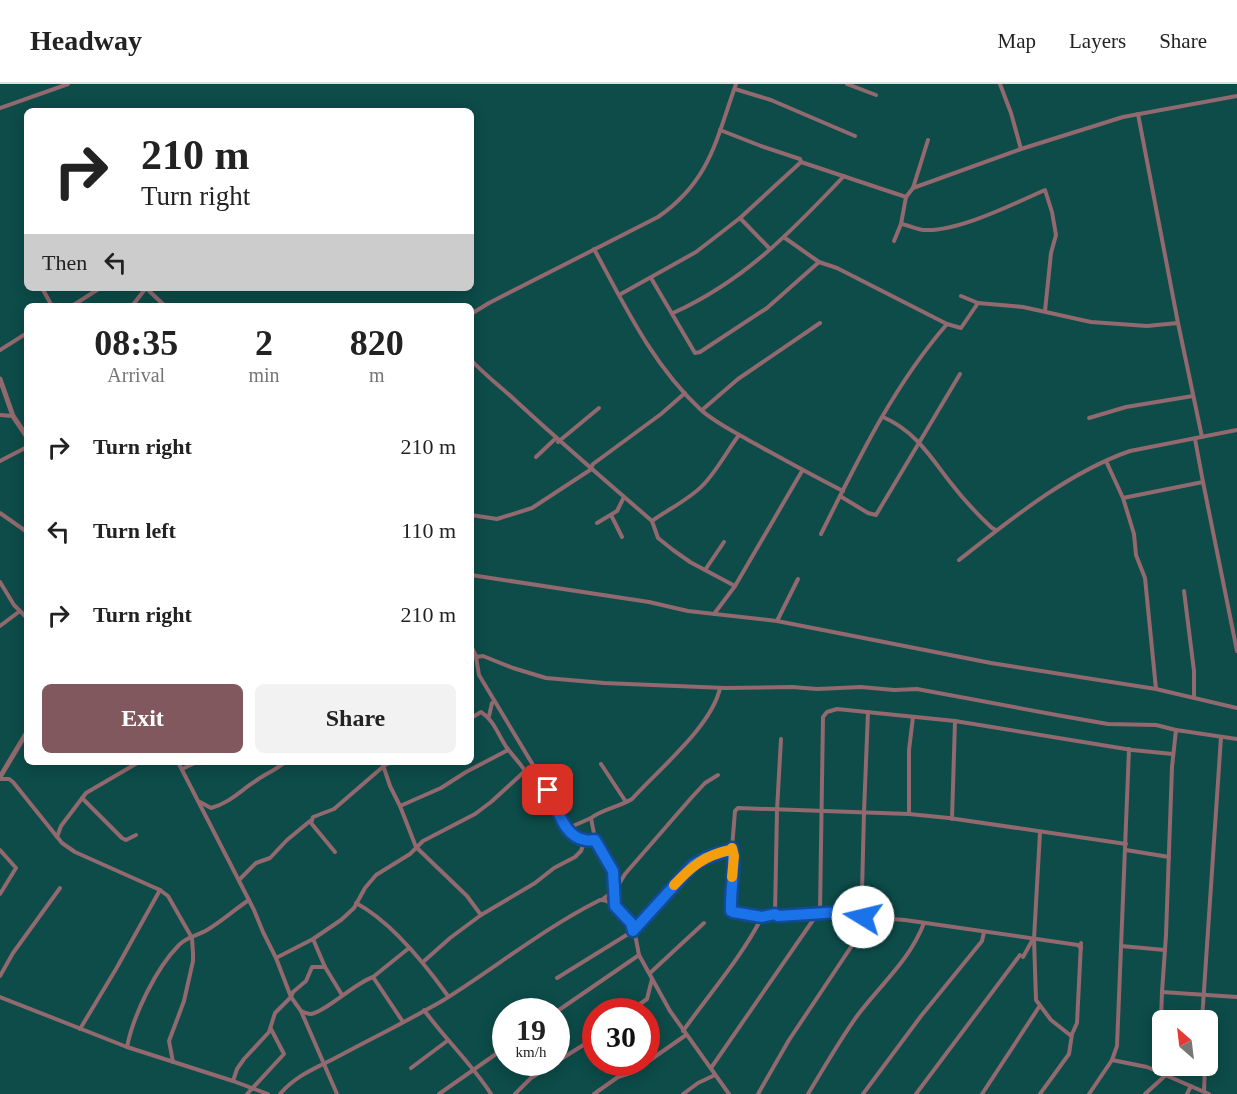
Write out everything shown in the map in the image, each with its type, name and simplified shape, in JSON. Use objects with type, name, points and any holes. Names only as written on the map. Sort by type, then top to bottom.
[{"type":"street","points":[[0,108],[68,84]]},
{"type":"street","points":[[847,84],[876,94]]},
{"type":"street","points":[[1000,84],[1021,149]]},
{"type":"street","points":[[474,312],[674,206],[700,177],[713,153],[736,86],[855,136]]},
{"type":"street","points":[[913,188],[1021,149],[1138,114],[1237,96]]},
{"type":"street","points":[[1138,114],[1202,437]]},
{"type":"street","points":[[720,130],[800,159],[801,162],[906,197]]},
{"type":"street","points":[[894,241],[901,224],[906,197],[913,188],[928,140]]},
{"type":"street","points":[[619,295],[696,252],[740,218],[801,162]]},
{"type":"street","points":[[673,313],[715,292],[785,238],[843,176]]},
{"type":"street","points":[[901,224],[924,230],[948,227],[983,218],[1045,190],[1056,235],[1051,253],[1045,311]]},
{"type":"street","points":[[740,218],[770,249]]},
{"type":"street","points":[[785,238],[792,245],[819,261],[947,324],[961,328],[978,303]]},
{"type":"street","points":[[594,249],[636,328],[655,358],[702,410],[739,435],[802,471],[843,491]]},
{"type":"street","points":[[651,278],[694,353],[700,352],[767,308],[819,261]]},
{"type":"street","points":[[77,303],[95,291]]},
{"type":"street","points":[[134,303],[144,291]]},
{"type":"street","points":[[149,291],[162,303]]},
{"type":"street","points":[[961,296],[978,303],[998,303],[1090,322],[1147,326],[1178,323]]},
{"type":"street","points":[[702,410],[738,379],[820,323]]},
{"type":"street","points":[[821,534],[883,417],[911,370],[947,324]]},
{"type":"street","points":[[0,350],[24,335]]},
{"type":"street","points":[[474,363],[590,470],[652,521],[657,538],[705,570],[735,586]]},
{"type":"street","points":[[840,496],[868,513],[876,515],[960,374]]},
{"type":"street","points":[[0,380],[13,416],[24,430]]},
{"type":"street","points":[[474,515],[497,519],[532,508],[590,470],[593,464],[661,414],[685,393]]},
{"type":"street","points":[[1089,418],[1126,407],[1193,396]]},
{"type":"street","points":[[536,457],[599,408]]},
{"type":"street","points":[[0,415],[13,416]]},
{"type":"street","points":[[883,417],[898,424],[920,443],[969,506],[996,530]]},
{"type":"street","points":[[958,560],[1031,505],[1106,461],[1130,451],[1237,430]]},
{"type":"street","points":[[652,521],[701,488],[739,435]]},
{"type":"street","points":[[1195,439],[1237,651]]},
{"type":"street","points":[[0,461],[24,449]]},
{"type":"street","points":[[1106,461],[1123,498],[1134,534],[1136,555],[1145,578],[1156,689]]},
{"type":"street","points":[[714,615],[735,586],[802,471]]},
{"type":"street","points":[[1123,498],[1203,482]]},
{"type":"street","points":[[597,523],[617,511],[624,497]]},
{"type":"street","points":[[0,513],[24,530]]},
{"type":"street","points":[[611,514],[622,537]]},
{"type":"street","points":[[705,570],[724,542]]},
{"type":"street","points":[[474,575],[649,602],[714,615],[777,621],[992,663],[1156,689],[1237,708]]},
{"type":"street","points":[[777,621],[798,579]]},
{"type":"street","points":[[0,582],[14,605],[24,615]]},
{"type":"street","points":[[1184,591],[1192,651],[1194,698]]},
{"type":"street","points":[[0,627],[20,611]]},
{"type":"street","points":[[0,627],[17,617]]},
{"type":"street","points":[[474,653],[482,681],[537,770],[567,828],[585,840],[595,840]]},
{"type":"street","points":[[476,657],[483,656],[546,678],[604,683],[720,688],[917,689],[1108,724],[1156,725],[1237,739]]},
{"type":"street","points":[[573,826],[597,813],[626,802],[680,750],[717,700],[720,688]]},
{"type":"street","points":[[488,716],[492,703]]},
{"type":"street","points":[[711,1068],[819,913],[823,717],[827,712],[837,709],[955,721],[1129,749],[1173,753]]},
{"type":"street","points":[[474,716],[481,712],[488,716],[508,750],[517,758],[525,771]]},
{"type":"street","points":[[758,1094],[789,1040],[861,932],[868,712]]},
{"type":"street","points":[[909,814],[909,750],[913,717]]},
{"type":"street","points":[[952,819],[955,721]]},
{"type":"street","points":[[1161,1010],[1176,730]]},
{"type":"street","points":[[24,737],[0,776],[13,782],[57,838],[75,852],[160,890],[168,896],[192,938],[193,962],[184,1001],[169,1041],[173,1062]]},
{"type":"street","points":[[1203,1010],[1221,738]]},
{"type":"street","points":[[775,914],[781,740]]},
{"type":"street","points":[[1089,1094],[1112,1060],[1117,1046],[1129,749]]},
{"type":"street","points":[[400,806],[441,788],[508,750]]},
{"type":"street","points":[[601,764],[626,802]]},
{"type":"street","points":[[57,838],[61,826],[86,793],[134,765]]},
{"type":"street","points":[[180,765],[249,900],[291,997],[301,1011],[337,1094]]},
{"type":"street","points":[[182,769],[191,765]]},
{"type":"street","points":[[200,802],[211,808],[219,806],[244,791],[257,779],[276,771],[282,765]]},
{"type":"street","points":[[239,880],[256,863],[270,858],[318,814],[334,809],[383,765]]},
{"type":"street","points":[[384,765],[390,786],[416,847],[482,915]]},
{"type":"street","points":[[276,958],[313,939],[341,920],[354,908],[365,888],[376,875],[410,854],[416,847],[475,814],[525,771],[537,770]]},
{"type":"street","points":[[280,1094],[296,1079],[448,996],[545,931],[603,899],[616,889],[625,874],[692,797],[705,783],[718,774]]},
{"type":"street","points":[[82,798],[122,838],[126,840],[136,836]]},
{"type":"street","points":[[736,802],[732,848],[734,856],[731,911],[738,914],[762,917],[775,914],[778,916],[840,912],[1078,945],[1081,948]]},
{"type":"street","points":[[735,811],[738,808],[744,808],[909,814],[1040,832],[1169,857]]},
{"type":"street","points":[[591,818],[590,824],[595,840],[613,871],[616,889],[615,906]]},
{"type":"street","points":[[310,822],[335,852]]},
{"type":"street","points":[[1040,832],[1034,939],[1036,1000],[1051,1020],[1070,1035],[1072,1034]]},
{"type":"street","points":[[423,962],[450,938],[482,915],[575,857],[585,840]]},
{"type":"street","points":[[556,978],[633,931],[693,865],[732,848]]},
{"type":"street","points":[[0,850],[16,868],[0,894]]},
{"type":"street","points":[[0,976],[13,952],[60,888]]},
{"type":"street","points":[[80,1029],[160,890]]},
{"type":"street","points":[[603,899],[615,906],[631,923],[639,955],[661,996],[684,1033],[729,1094]]},
{"type":"street","points":[[127,1047],[131,1027],[148,991],[171,953],[181,942],[214,925],[249,900]]},
{"type":"street","points":[[356,903],[402,939],[423,962],[448,996]]},
{"type":"street","points":[[594,1094],[618,1077],[633,1072],[684,1033],[718,981],[747,945],[762,917]]},
{"type":"street","points":[[647,998],[651,975],[704,923]]},
{"type":"street","points":[[808,1094],[858,1015],[912,948],[924,923]]},
{"type":"street","points":[[863,1094],[921,1016],[982,941],[984,932]]},
{"type":"street","points":[[313,939],[325,968],[342,995]]},
{"type":"street","points":[[916,1094],[1034,939]]},
{"type":"street","points":[[1040,1094],[1069,1054],[1072,1034],[1077,1023],[1081,943]]},
{"type":"street","points":[[1121,946],[1165,950]]},
{"type":"street","points":[[301,1011],[310,1014],[322,1010],[373,977],[409,948]]},
{"type":"street","points":[[570,1002],[639,955]]},
{"type":"street","points":[[233,1081],[240,1064],[264,1039],[275,1013],[306,981],[312,967],[325,968]]},
{"type":"street","points":[[373,977],[402,1022]]},
{"type":"street","points":[[1161,992],[1237,997]]},
{"type":"street","points":[[652,998],[661,996]]},
{"type":"street","points":[[0,997],[127,1047],[268,1094]]},
{"type":"street","points":[[982,1094],[1040,1007]]},
{"type":"street","points":[[424,1010],[447,1041],[474,1069],[491,1094]]},
{"type":"street","points":[[247,1094],[284,1054],[270,1028]]},
{"type":"street","points":[[411,1068],[447,1041]]},
{"type":"street","points":[[515,1094],[531,1078],[582,1046]]},
{"type":"street","points":[[438,1094],[492,1057]]},
{"type":"street","points":[[1112,1060],[1152,1069]]},
{"type":"street","points":[[683,1094],[698,1083],[715,1075]]},
{"type":"street","points":[[1145,1094],[1165,1076]]},
{"type":"street","points":[[1171,1076],[1209,1094]]},
{"type":"street","points":[[1204,1091],[1205,1076]]},
{"type":"street","points":[[1187,1094],[1191,1086]]},
{"type":"slow traffic","points":[[674,885],[693,865],[732,848],[734,856],[732,877]]},
{"type":"route","points":[[548,790],[570,832],[585,840],[595,840],[613,871],[616,889],[615,906],[631,923],[633,931],[693,865],[732,848],[734,856],[731,911],[762,917],[775,914],[778,916],[840,912],[863,917]]}]
